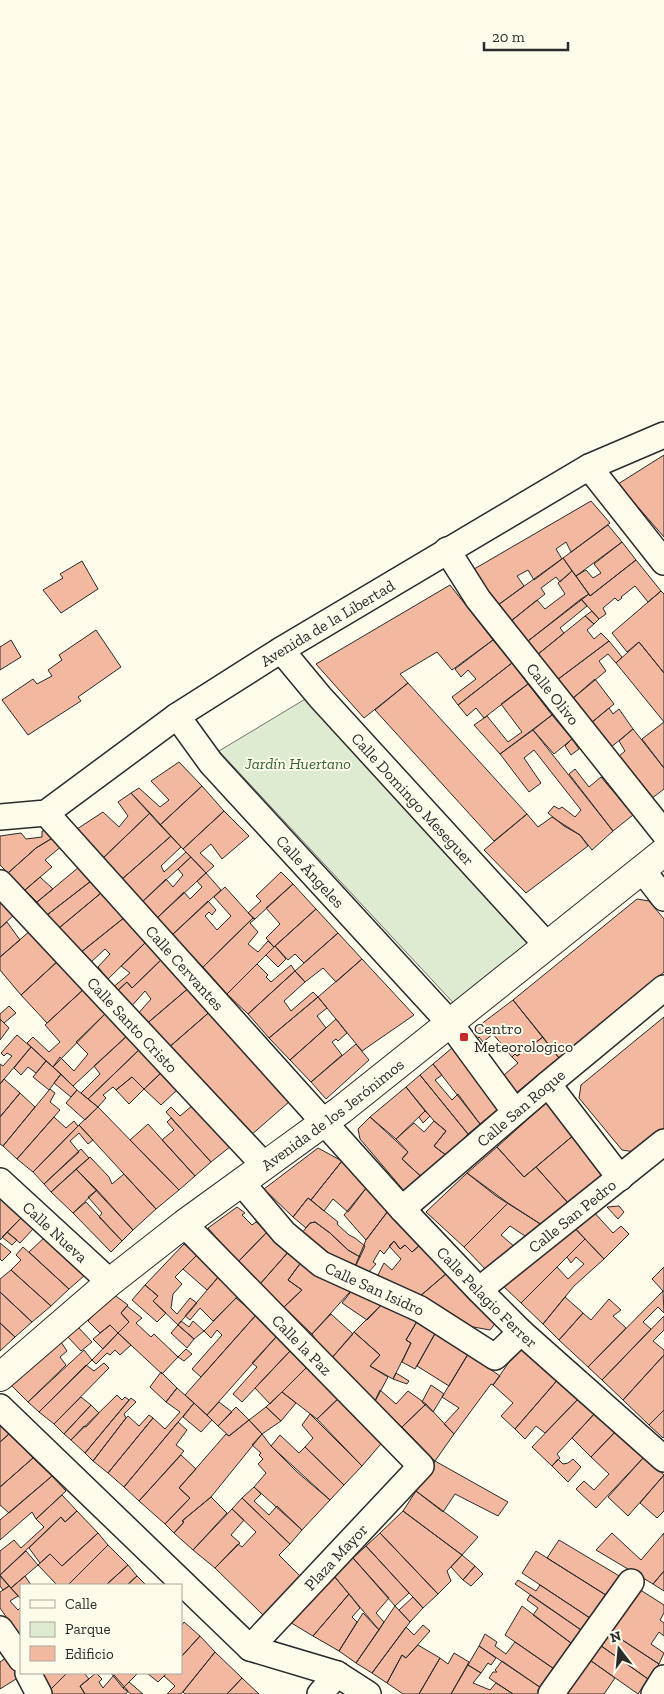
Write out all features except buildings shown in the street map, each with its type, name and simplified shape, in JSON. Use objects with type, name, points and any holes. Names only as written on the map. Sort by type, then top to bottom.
[{"type":"main road","name":"Avenida de los Jerónimos","points":[[0,1377],[110,1282],[184,1224],[324,1122],[546,944],[643,871],[664,852]]},
{"type":"street","name":"Avenida de la Libertad","points":[[46,813],[177,716],[281,650],[589,466],[664,434]]},
{"type":"street","points":[[589,466],[664,562]]},
{"type":"street","name":"Calle Olivo","points":[[447,550],[478,599],[664,833]]},
{"type":"street","name":"Calle Domingo Meseguer","points":[[281,650],[320,697],[546,944]]},
{"type":"street","name":"Calle Ángeles","points":[[177,716],[211,763],[449,1022],[515,1112]]},
{"type":"street","points":[[0,817],[46,813]]},
{"type":"street","name":"Calle Cervantes","points":[[46,813],[324,1122]]},
{"type":"street","points":[[643,871],[664,898]]},
{"type":"street","name":"Calle Santo Cristo","points":[[0,883],[264,1165]]},
{"type":"street","name":"Calle San Roque","points":[[402,1209],[664,988]]},
{"type":"street","points":[[548,1084],[620,1178]]},
{"type":"street","name":"Calle Pelagio Ferrer","points":[[324,1122],[402,1209],[521,1332],[664,1459]]},
{"type":"street","name":"Calle San Pedro","points":[[479,1290],[664,1142]]},
{"type":"street","name":"Calle Nueva","points":[[0,1181],[110,1282]]},
{"type":"street","name":"Calle San Isidro","points":[[241,1182],[284,1233],[321,1264],[420,1308],[494,1356],[521,1332]]},
{"type":"street","name":"Calle la Paz","points":[[184,1224],[421,1466]]},
{"type":"street","points":[[0,1407],[250,1648],[337,1674],[368,1694]]},
{"type":"street","name":"Plaza Mayor","points":[[250,1648],[421,1466]]},
{"type":"street","points":[[551,1694],[631,1582]]},
{"type":"street","points":[[0,1629],[20,1658]]},
{"type":"street","points":[[29,1674],[40,1694]]},
{"type":"street","points":[[320,1694],[337,1674]]},
{"type":"street","points":[[654,1694],[664,1678]]},
{"type":"green space","name":"Jardín Huertano","points":[[307,698],[536,949],[460,1010],[219,751]]},
{"type":"place","name":"Centro Meteorologico","points":[[464,1037]]}]
